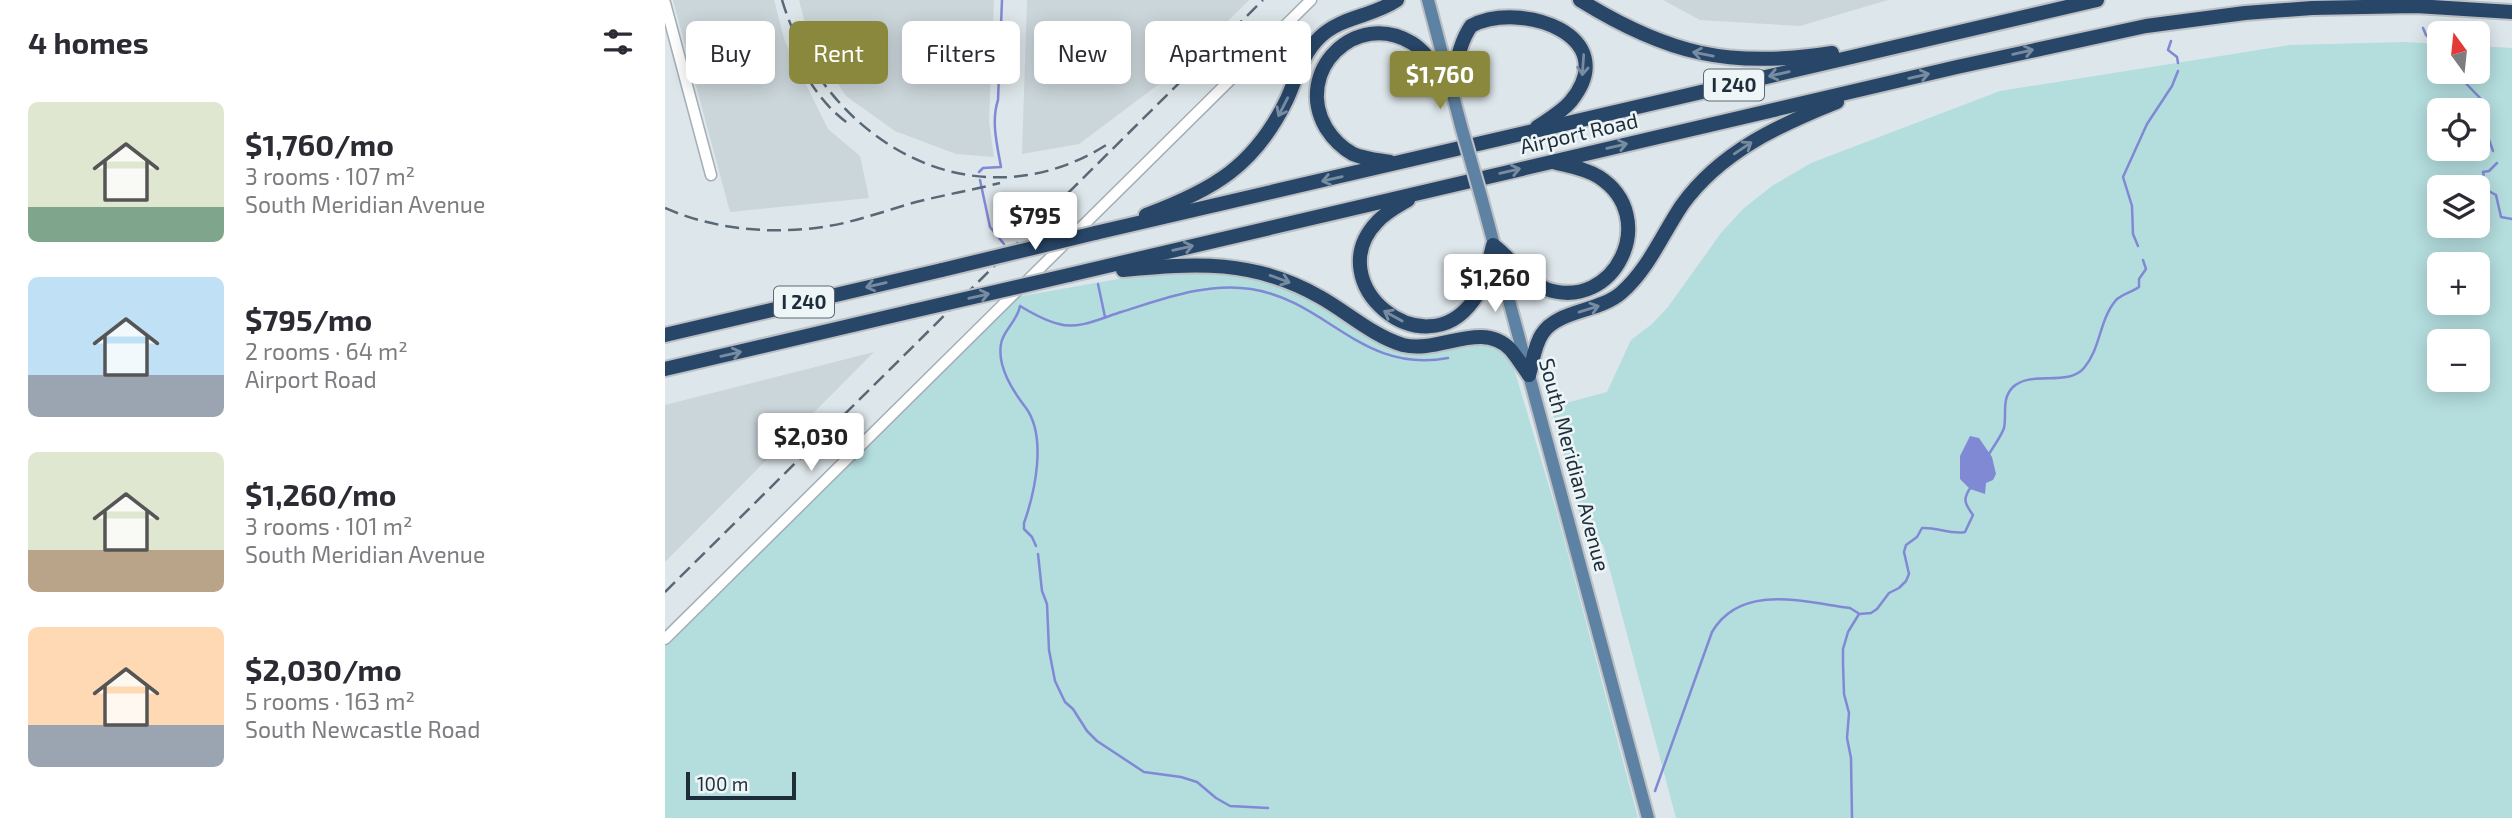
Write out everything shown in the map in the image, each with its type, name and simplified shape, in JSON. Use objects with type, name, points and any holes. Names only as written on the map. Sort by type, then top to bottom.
[{"type":"highway","points":[[1121,227],[1191,198],[1232,172],[1269,130],[1288,96],[1304,57],[1319,37],[1342,21],[1389,6],[1397,0]]},
{"type":"highway","points":[[1580,0],[1610,19],[1663,43],[1714,56],[1771,59],[1940,36]]},
{"type":"highway","name":"Airport Road","points":[[665,335],[2097,0]]},
{"type":"highway","points":[[1451,87],[1461,46],[1472,26],[1483,14],[1507,2]]},
{"type":"highway","name":"Airport Road","points":[[665,369],[2095,36],[2219,16],[2312,8],[2374,6],[2512,12]]},
{"type":"highway","points":[[1527,133],[1562,110],[1571,101],[1582,80],[1585,55],[1574,27],[1565,16]]},
{"type":"highway","points":[[1398,164],[1363,158],[1350,152],[1338,144],[1329,132],[1321,119],[1316,89],[1327,61],[1348,42],[1373,34],[1385,34],[1412,43],[1422,51],[1451,87]]},
{"type":"highway","points":[[1529,375],[1543,331],[1562,318],[1595,308],[1621,293],[1639,273],[1685,201],[1731,156],[1793,119],[1880,85]]},
{"type":"highway","points":[[1422,192],[1384,215],[1369,232],[1361,257],[1364,283],[1369,294],[1385,313],[1405,323],[1425,326],[1436,324],[1467,309],[1480,290],[1493,245],[1510,257],[1532,281],[1556,291],[1580,291],[1591,287],[1601,282],[1618,265],[1627,246],[1629,224],[1616,193],[1599,176],[1587,170],[1551,162]]},
{"type":"highway","points":[[1069,275],[1189,264],[1236,267],[1269,275],[1300,287],[1380,335],[1401,344],[1421,347],[1471,337],[1491,338],[1510,349],[1529,375]]},
{"type":"main road","name":"South Meridian Avenue","points":[[1428,0],[1648,818]]},
{"type":"street","points":[[665,639],[1311,0]]},
{"type":"street","points":[[665,3],[711,175]]},
{"type":"shaded area","points":[[673,0],[774,0],[789,50],[789,84],[806,84],[828,129],[860,156],[869,198],[730,212],[696,84],[775,84],[775,21],[686,21],[686,48]]},
{"type":"shaded area","points":[[799,0],[994,0],[993,21],[902,21],[902,84],[991,84],[989,121],[994,157],[956,154],[895,131],[846,96],[838,84],[888,84],[888,21],[804,21]]},
{"type":"shaded area","points":[[1027,0],[1249,0],[1228,21],[1145,21],[1145,84],[1159,84],[1079,144],[1022,154]]},
{"type":"shaded area","points":[[1663,0],[1888,0],[1800,26],[1700,20]]},
{"type":"shaded area","points":[[2406,42],[2427,43],[2427,84],[2490,84],[2490,47],[2512,48],[2512,818],[1676,818],[1603,544],[1589,548],[1551,407],[1607,392],[1631,340],[1668,307],[1721,233],[1743,209],[1772,186],[1811,163],[2000,91],[2290,45]]},
{"type":"shaded area","points":[[1201,267],[1282,284],[1389,344],[1474,340],[1505,350],[1512,362],[1557,513],[1638,818],[665,818],[665,644],[1016,297]]},
{"type":"shaded area","points":[[874,352],[665,562],[665,405]]},
{"type":"water","points":[[1970,436],[1979,438],[1992,457],[1996,474],[1993,480],[1986,483],[1985,494],[1970,489],[1960,479],[1960,456]]},
{"type":"waterway","points":[[979,172],[983,168],[1001,167],[995,125],[1002,0]]},
{"type":"waterway","points":[[2423,28],[2427,36]]},
{"type":"waterway","points":[[2171,41],[2168,50],[2177,57],[2178,63]]},
{"type":"waterway","points":[[2138,246],[2133,234],[2132,206],[2123,177],[2147,124],[2172,86],[2178,71]]},
{"type":"waterway","points":[[2467,84],[2480,98],[2480,114],[2493,151]]},
{"type":"waterway","points":[[2497,163],[2489,171],[2483,172],[2482,182],[2485,189],[2496,195],[2501,217],[2512,219]]},
{"type":"waterway","points":[[980,180],[990,227],[1004,244]]},
{"type":"waterway","points":[[1988,456],[2004,428],[2009,392],[2021,382],[2069,377],[2084,368],[2094,352],[2110,308],[2118,298],[2139,287],[2139,279],[2146,269],[2143,260]]},
{"type":"waterway","points":[[1098,284],[1105,317]]},
{"type":"waterway","points":[[1036,546],[1024,529],[1035,481],[1036,434],[1026,408],[1007,378],[1000,353],[1004,334],[1020,306],[1049,321],[1074,326],[1185,293],[1235,287],[1278,296],[1391,356],[1418,360],[1448,358]]},
{"type":"waterway","points":[[1852,818],[1851,758],[1847,738],[1849,713],[1844,694],[1843,664],[1843,649],[1848,632],[1859,614],[1871,613],[1877,609],[1889,593],[1906,581],[1909,574],[1904,552],[1906,545],[1917,537],[1922,528],[1965,532],[1973,515],[1966,501],[1971,487]]},
{"type":"waterway","points":[[1038,554],[1042,591],[1047,604],[1049,650],[1055,681],[1065,702],[1073,709],[1087,731],[1097,741],[1144,772],[1197,782],[1230,806],[1268,808]]},
{"type":"waterway","points":[[1655,791],[1712,632],[1724,617],[1739,607],[1756,601],[1775,599],[1850,608],[1858,613]]},
{"type":"railway","points":[[782,0],[803,51],[833,95],[870,131],[912,158],[959,173],[1009,177],[1060,167],[1111,142]]},
{"type":"railway","points":[[665,592],[1263,0]]},
{"type":"railway","points":[[811,84],[835,113],[852,126]]},
{"type":"railway","points":[[665,208],[730,227],[799,230],[844,223],[916,202],[1000,183]]}]
